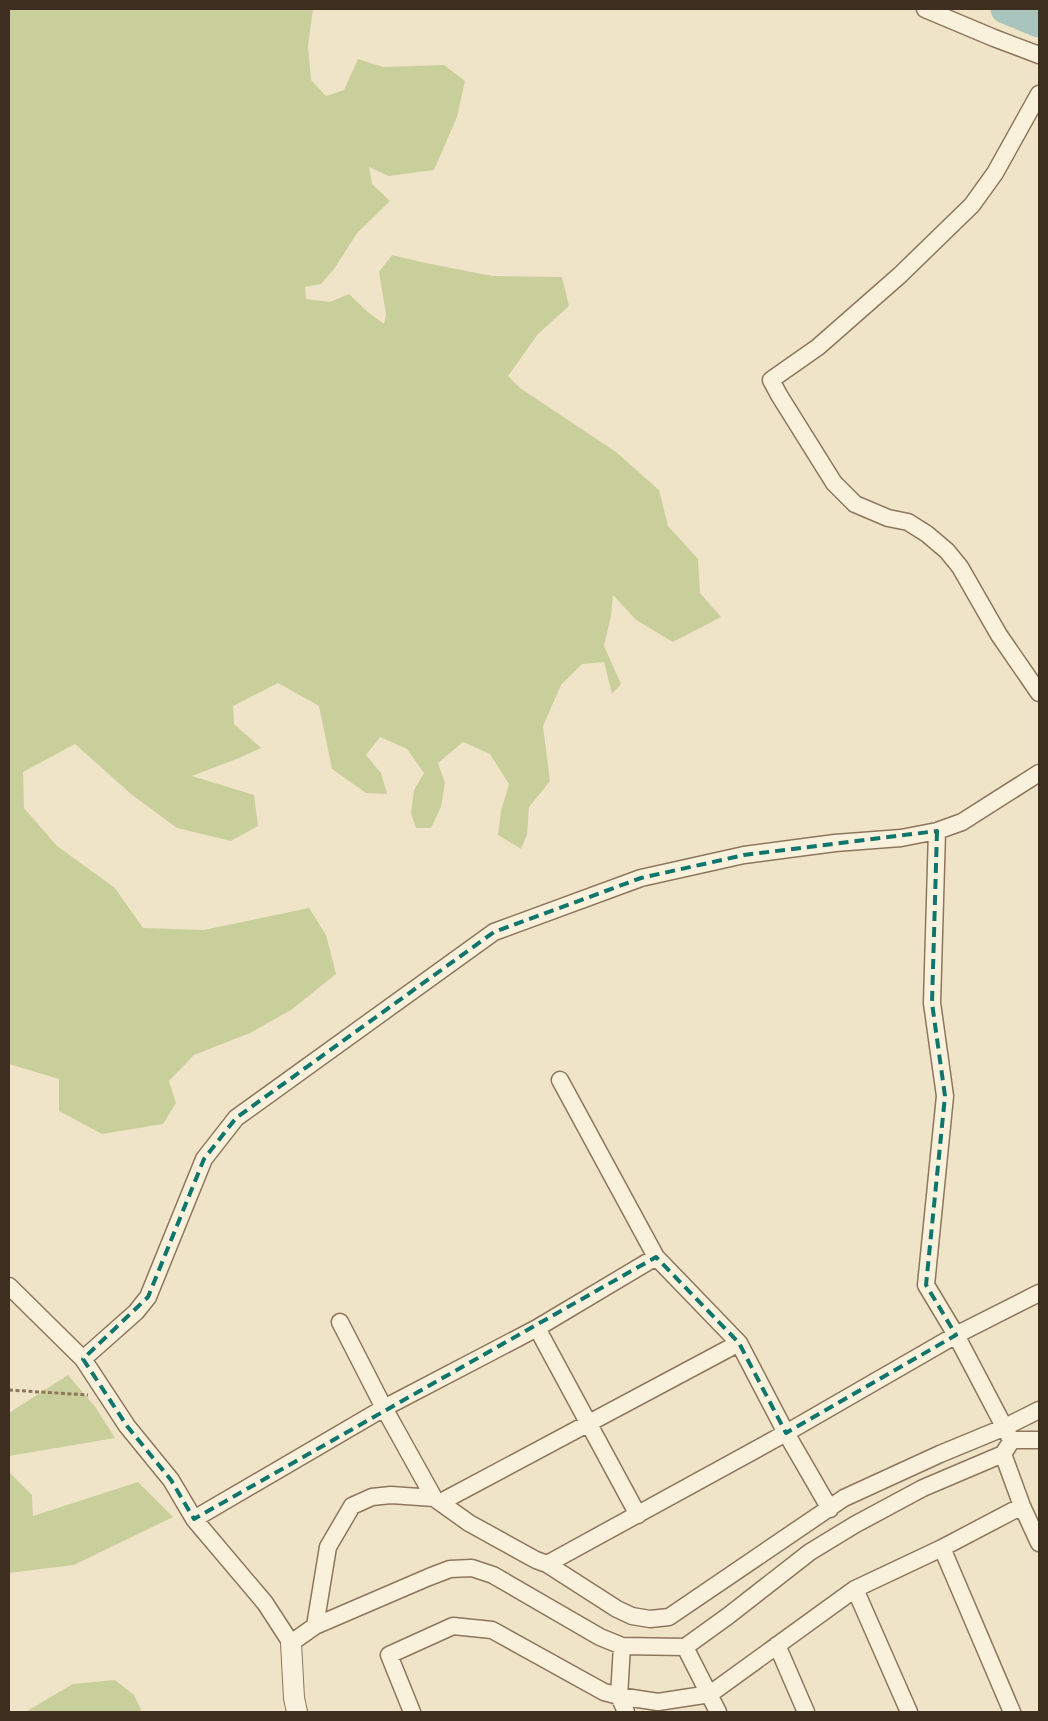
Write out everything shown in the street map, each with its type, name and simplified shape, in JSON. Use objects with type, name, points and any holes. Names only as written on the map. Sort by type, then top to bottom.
[{"type":"street","points":[[926,9],[1039,55]]},
{"type":"street","points":[[1039,94],[995,173],[972,205],[900,275],[818,347],[772,380],[779,395],[834,483],[856,504],[888,518],[908,522],[927,534],[947,551],[960,567],[999,635],[1039,693]]},
{"type":"street","points":[[83,1358],[136,1312],[148,1297],[204,1159],[236,1118],[494,932],[641,878],[744,855],[835,843],[900,838],[937,831],[962,822],[1039,773]]},
{"type":"street","points":[[937,831],[932,1003],[945,1096],[926,1285],[956,1335],[1008,1434],[1003,1454],[1022,1506],[1039,1543]]},
{"type":"street","points":[[560,1080],[656,1258],[739,1343],[786,1433],[830,1508]]},
{"type":"street","points":[[194,1519],[384,1408],[536,1328],[656,1258]]},
{"type":"street","points":[[9,1286],[83,1358],[128,1426],[171,1480],[194,1519],[265,1603],[291,1643],[294,1698],[297,1712]]},
{"type":"street","points":[[547,1564],[786,1433],[956,1335],[1039,1292]]},
{"type":"street","points":[[340,1322],[384,1408],[438,1500],[469,1523],[536,1560],[547,1564],[610,1605],[632,1616],[650,1619],[669,1617],[844,1498],[940,1454],[1008,1434],[1039,1410]]},
{"type":"street","points":[[536,1328],[638,1515]]},
{"type":"street","points":[[315,1626],[328,1547],[352,1506],[372,1497],[391,1495],[438,1500],[589,1423],[739,1343]]},
{"type":"street","points":[[1008,1434],[1039,1440]]},
{"type":"street","points":[[291,1643],[315,1626],[436,1574],[450,1569],[472,1568],[494,1575],[600,1637],[622,1646],[685,1646],[728,1616],[810,1552],[856,1524],[923,1488],[1003,1454]]},
{"type":"street","points":[[412,1712],[389,1654],[453,1626],[492,1630],[604,1692],[619,1696],[658,1702],[710,1694],[856,1589],[942,1548],[1022,1506]]},
{"type":"street","points":[[942,1548],[1012,1712]]},
{"type":"street","points":[[856,1589],[909,1712]]},
{"type":"street","points":[[777,1645],[806,1712]]},
{"type":"street","points":[[622,1646],[619,1696],[626,1712]]},
{"type":"street","points":[[685,1646],[718,1712]]},
{"type":"path","points":[[9,1390],[108,1396]]},
{"type":"highlighted area","points":[[937,831],[932,1003],[945,1096],[926,1285],[956,1335],[786,1433],[739,1343],[656,1257],[194,1519],[171,1480],[127,1426],[83,1359],[148,1297],[204,1159],[236,1118],[494,932],[641,878],[744,855]]},
{"type":"green space","points":[[9,9],[313,9],[308,46],[311,80],[326,96],[344,90],[358,59],[383,67],[444,65],[465,81],[457,117],[434,170],[389,176],[369,167],[372,184],[390,201],[358,232],[334,269],[321,284],[305,287],[306,299],[330,302],[349,294],[384,324],[386,314],[379,272],[392,255],[492,276],[562,277],[569,306],[538,334],[508,376],[520,388],[616,452],[659,490],[668,526],[698,559],[700,593],[721,617],[673,642],[636,620],[613,595],[611,616],[604,646],[621,684],[612,694],[604,662],[582,664],[561,685],[543,726],[550,781],[529,807],[527,835],[521,849],[498,835],[501,811],[509,784],[490,754],[463,742],[438,763],[445,783],[441,807],[431,828],[416,828],[411,813],[414,790],[424,773],[407,749],[380,737],[366,755],[381,773],[387,794],[366,793],[332,769],[319,706],[278,683],[233,706],[234,724],[261,748],[192,776],[254,795],[258,826],[231,841],[177,828],[131,794],[75,744],[23,772],[24,808],[57,846],[115,888],[143,928],[204,930],[309,908],[326,935],[336,974],[291,1010],[250,1033],[194,1055],[169,1081],[176,1103],[163,1124],[102,1134],[59,1111],[59,1079],[9,1064]]},
{"type":"green space","points":[[68,1375],[96,1408],[115,1438],[9,1456],[9,1413]]},
{"type":"green space","points":[[9,1465],[10,1473],[32,1495],[33,1516],[138,1482],[173,1517],[74,1565],[9,1573]]},
{"type":"green space","points":[[115,1680],[134,1695],[142,1712],[25,1712],[73,1684]]},
{"type":"waterway","points":[[1005,9],[1039,23]]}]
